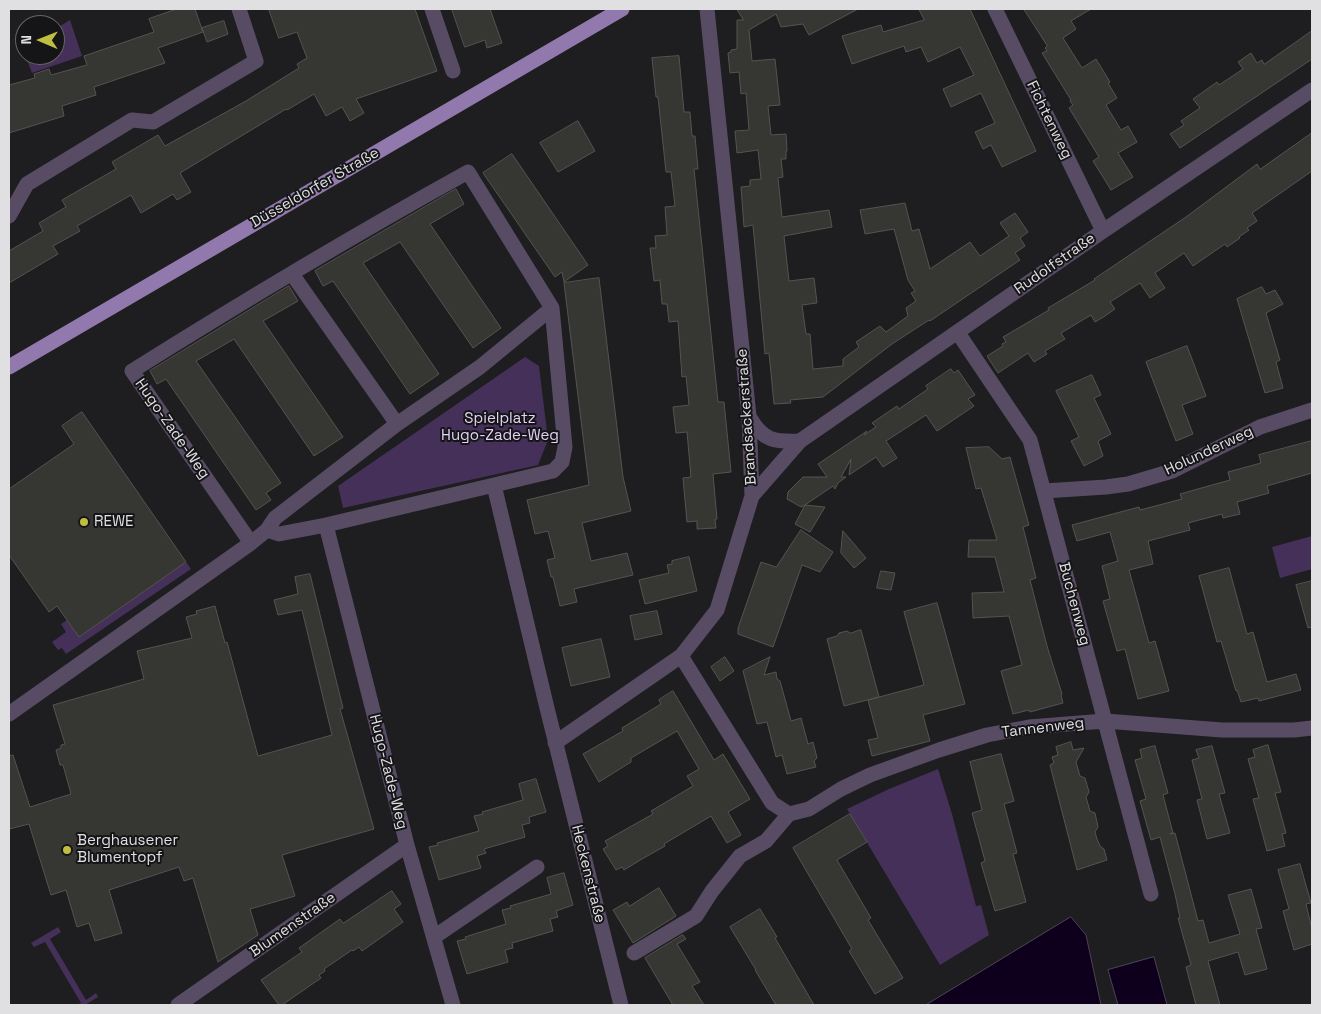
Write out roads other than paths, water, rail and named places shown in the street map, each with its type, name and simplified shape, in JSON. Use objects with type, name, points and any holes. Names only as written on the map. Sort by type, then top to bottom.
[{"type":"main road","name":"Düsseldorfer Straße","points":[[9,367],[622,9]]},
{"type":"street","points":[[9,216],[27,184],[132,120],[153,122],[256,61],[238,9]]},
{"type":"street","points":[[432,9],[453,71]]},
{"type":"street","name":"Brandsackerstraße","points":[[555,743],[681,656],[717,610],[752,496],[749,416],[707,9]]},
{"type":"street","name":"Fichtenweg","points":[[995,9],[1103,231]]},
{"type":"street","name":"Rudolfstraße","points":[[752,496],[800,441],[1103,231],[1312,90]]},
{"type":"street","name":"Hugo-Zade-Weg","points":[[251,543],[132,371],[213,320],[468,172],[552,308],[565,447],[562,462],[552,471],[326,525],[279,534],[267,530]]},
{"type":"street","points":[[292,274],[397,424]]},
{"type":"street","points":[[9,714],[251,543],[267,530],[275,518],[397,424],[480,367],[552,308]]},
{"type":"street","name":"Buchenweg","points":[[958,332],[1030,440],[1151,894]]},
{"type":"street","name":"Holunderweg","points":[[1044,491],[1128,484],[1172,471],[1260,427],[1312,410]]},
{"type":"street","points":[[749,416],[757,431],[769,438],[780,442],[800,441]]},
{"type":"street","points":[[494,485],[555,743]]},
{"type":"street","name":"Hugo-Zade-Weg","points":[[326,525],[407,846],[453,1005]]},
{"type":"street","points":[[634,953],[696,916],[712,891],[740,856],[766,841],[789,814],[772,803],[681,656]]},
{"type":"street","name":"Tannenweg","points":[[789,814],[810,809],[841,789],[870,775],[987,735],[1029,727],[1105,721],[1222,730],[1294,730],[1312,728]]},
{"type":"street","name":"Heckenstraße","points":[[555,743],[621,1005]]},
{"type":"street","name":"Blumenstraße","points":[[178,1005],[407,846]]},
{"type":"street","points":[[434,937],[537,867]]},
{"type":"place","name":"REWE","points":[[84,522]]},
{"type":"place","name":"Berghausener Blumentopf","points":[[67,850]]},
{"type":"park label","name":"Spielplatz Hugo-Zade-Weg","points":[[500,428]]}]
